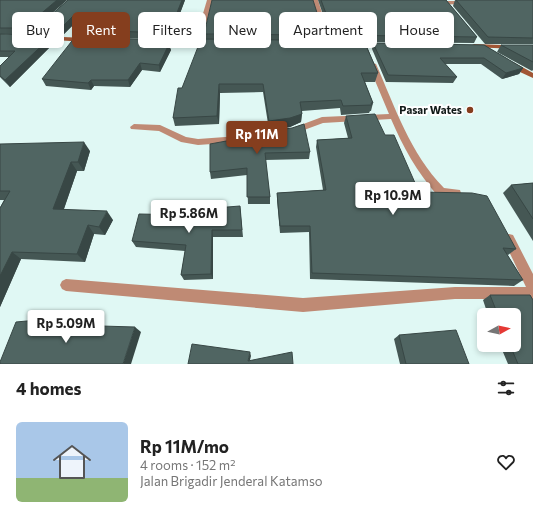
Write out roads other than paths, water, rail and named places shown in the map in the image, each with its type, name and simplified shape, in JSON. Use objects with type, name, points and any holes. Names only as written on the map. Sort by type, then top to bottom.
[{"type":"main road","points":[[444,1],[449,8]]},
{"type":"main road","points":[[480,44],[518,69],[533,76]]},
{"type":"main road","points":[[467,46],[480,44],[533,48]]},
{"type":"street","points":[[206,14],[210,0]]},
{"type":"street","points":[[315,0],[321,12]]},
{"type":"street","points":[[444,1],[473,3]]},
{"type":"street","points":[[366,48],[395,116],[430,183],[441,192],[468,194]]},
{"type":"street","points":[[285,132],[322,120],[395,116]]},
{"type":"street","points":[[134,126],[160,128],[184,140],[198,142],[246,138]]},
{"type":"street","points":[[503,227],[533,287]]},
{"type":"street","points":[[66,285],[303,305],[455,293],[533,293]]},
{"type":"place","name":"Pasar Wates","points":[[470,110]]}]
